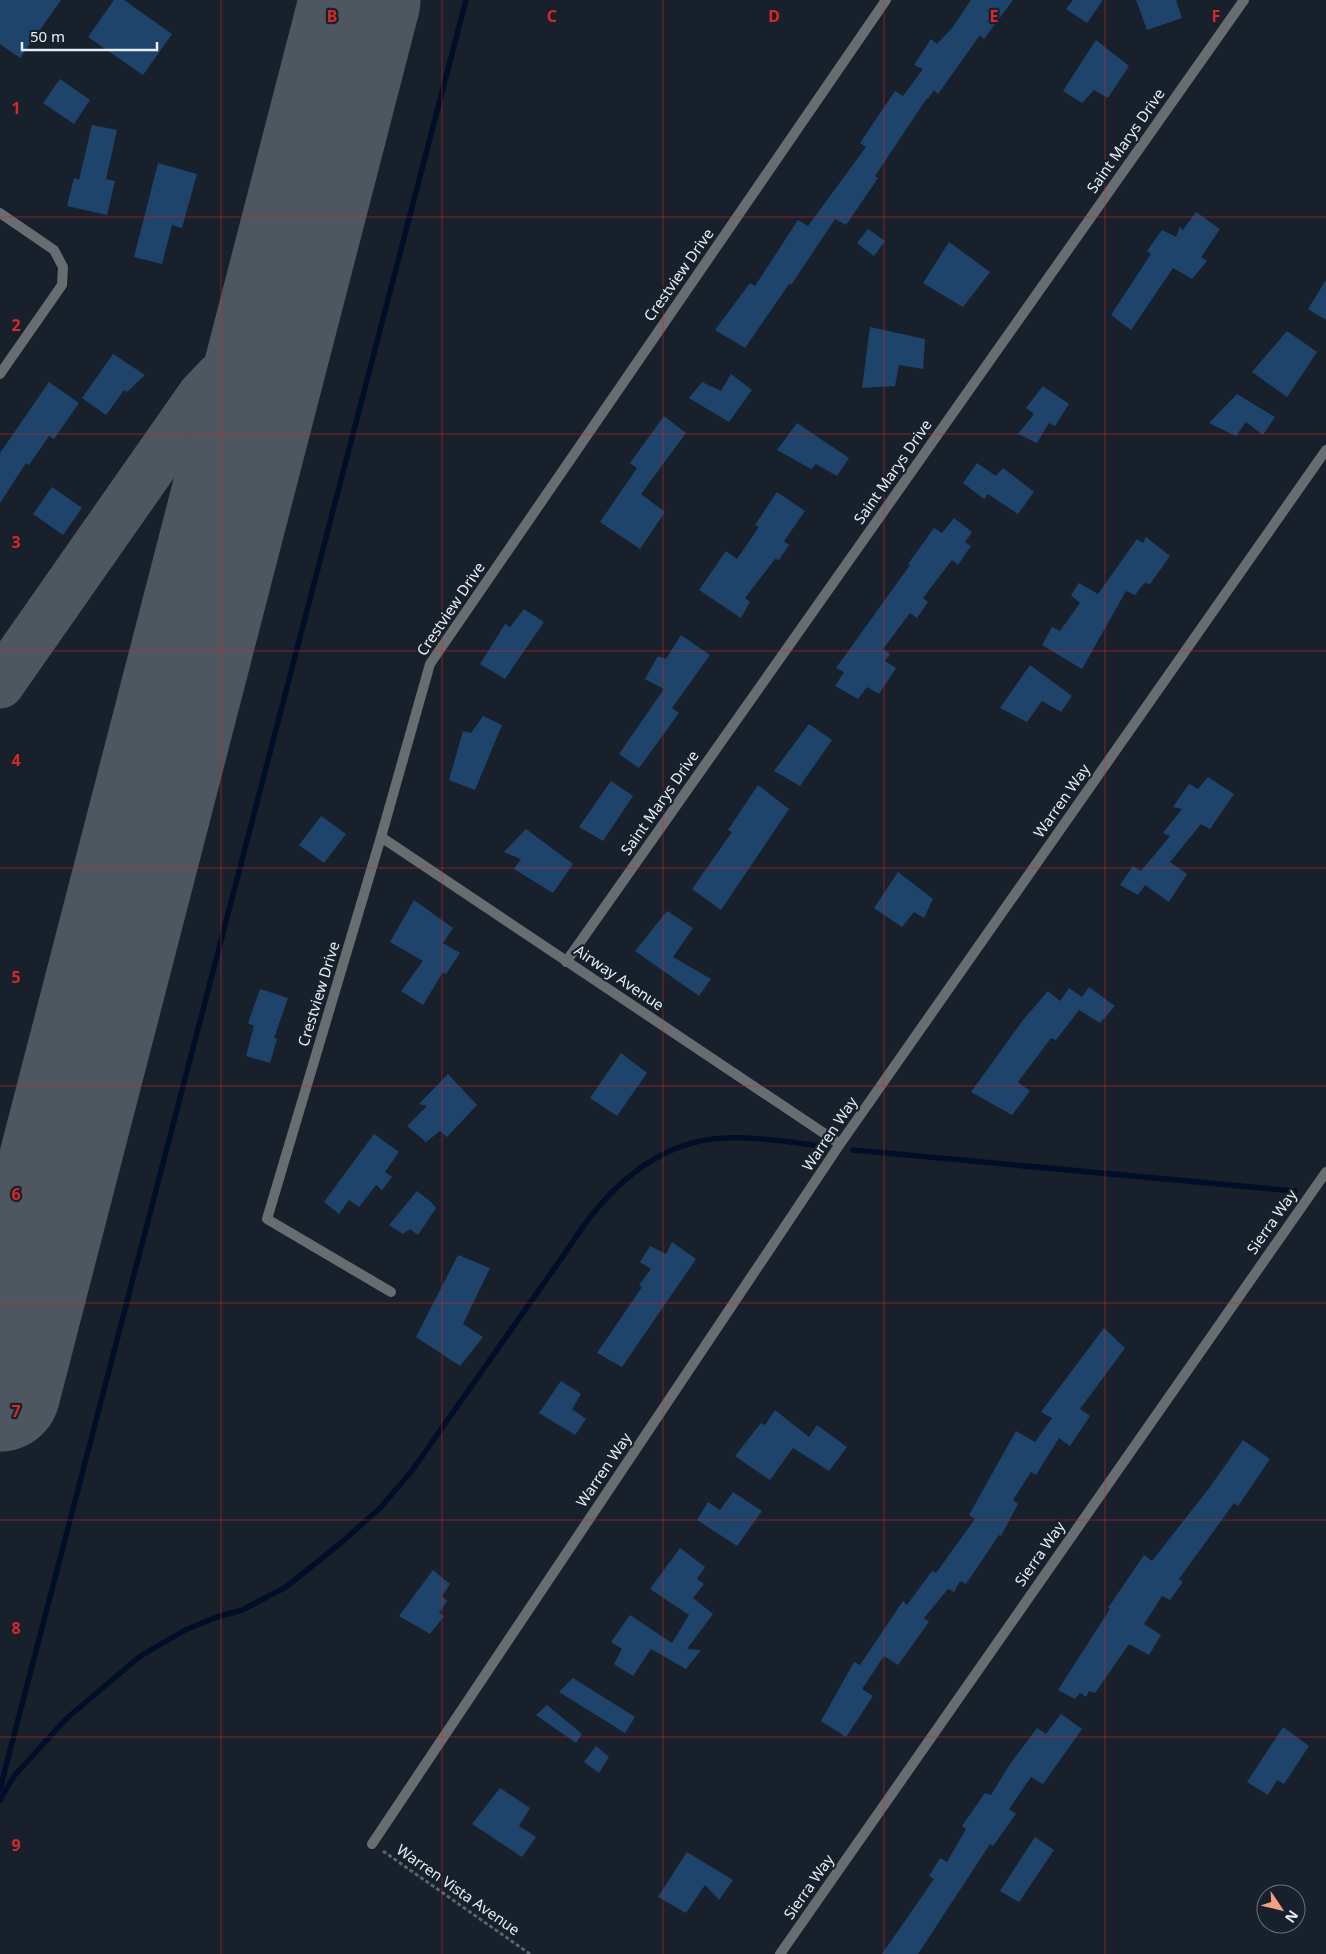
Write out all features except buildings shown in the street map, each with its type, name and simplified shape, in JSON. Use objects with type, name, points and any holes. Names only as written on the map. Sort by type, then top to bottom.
[{"type":"street","name":"Crestview Drive","points":[[391,1292],[268,1219],[430,664],[886,0]]},
{"type":"street","name":"Saint Marys Drive","points":[[566,962],[1244,0]]},
{"type":"street","points":[[0,213],[54,250],[63,267],[62,285],[0,374]]},
{"type":"street","name":"Warren Way","points":[[372,1844],[840,1144],[1326,450]]},
{"type":"street","name":"Airway Avenue","points":[[381,837],[840,1144]]},
{"type":"street","name":"Sierra Way","points":[[780,1954],[1326,1172]]},
{"type":"path","name":"Warren Vista Avenue","points":[[372,1844],[530,1954]]},
{"type":"waterway","points":[[0,1789],[466,0]]},
{"type":"waterway","points":[[0,1800],[14,1776],[66,1719],[139,1657],[185,1630],[217,1617],[242,1610],[286,1587],[342,1542],[380,1508],[411,1472],[584,1225],[599,1206],[635,1172],[656,1158],[677,1148],[701,1141],[750,1138],[821,1146]]},
{"type":"waterway","points":[[853,1150],[1295,1191]]},
{"type":"taxiway","points":[[0,684],[202,395],[219,377],[236,367],[263,372]]},
{"type":"runway","points":[[0,1391],[360,0]]}]
